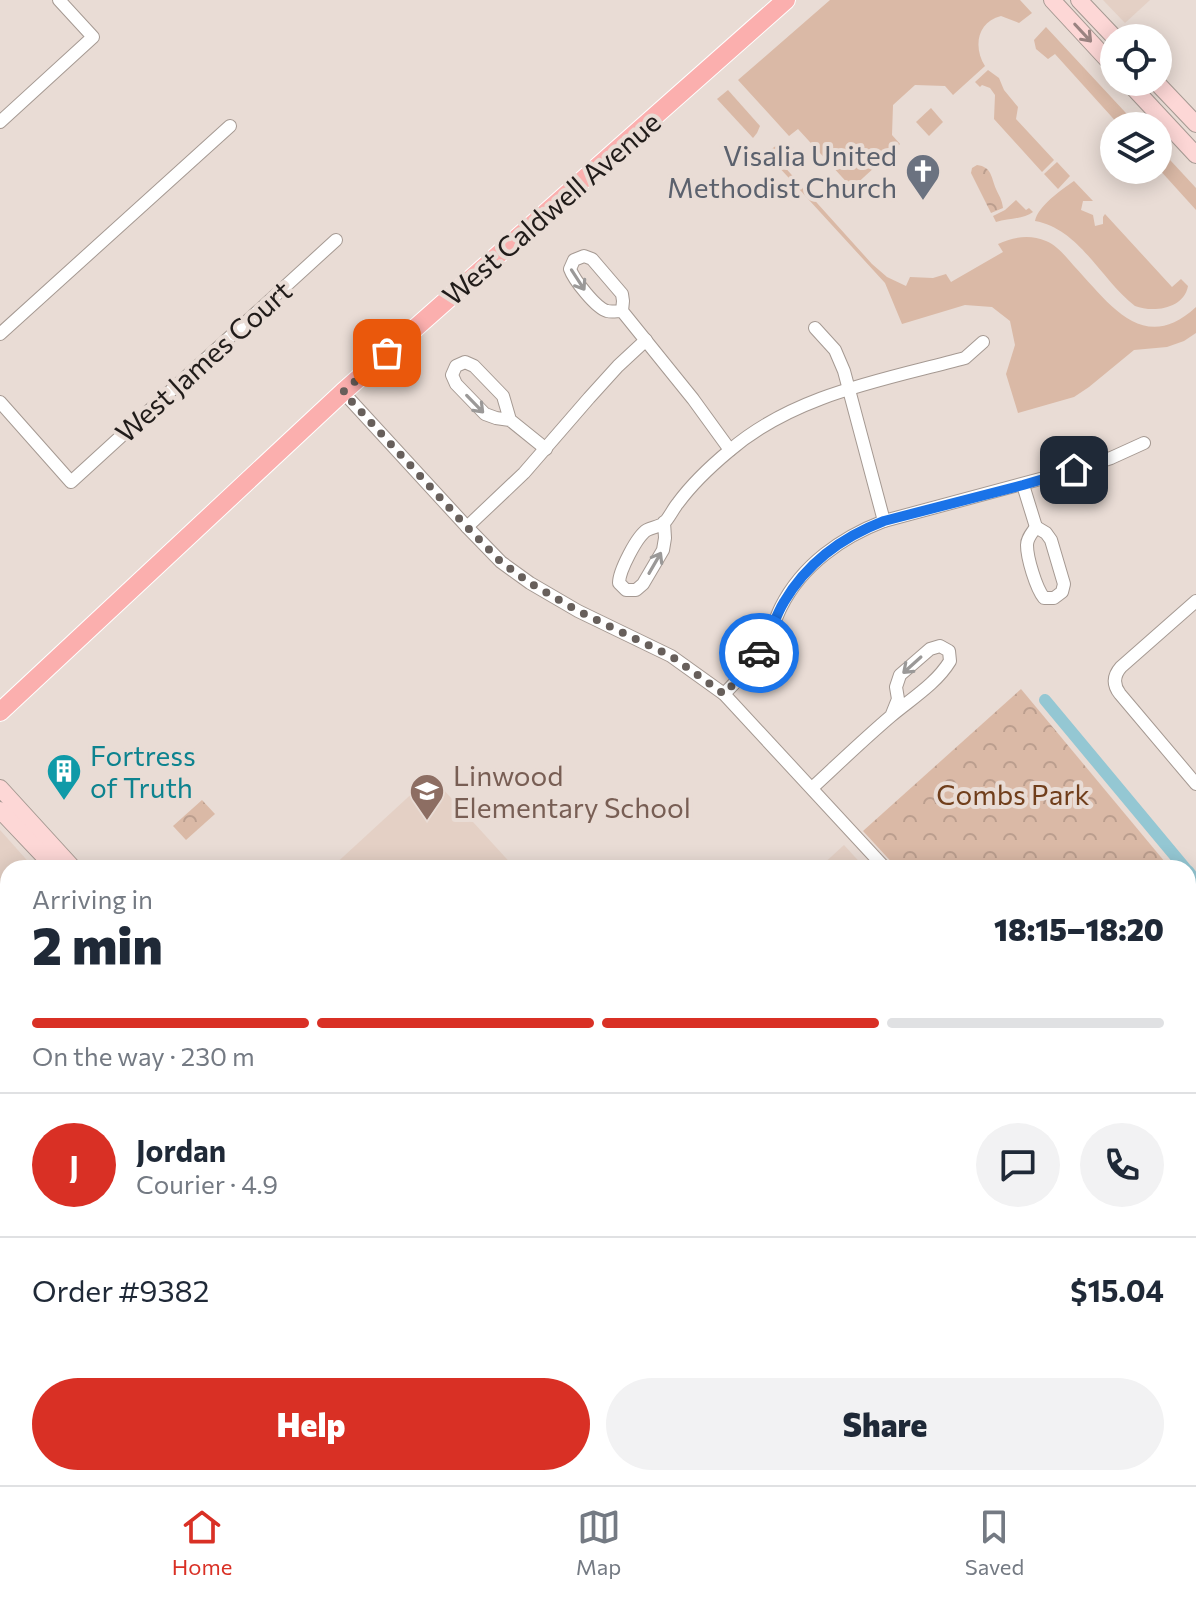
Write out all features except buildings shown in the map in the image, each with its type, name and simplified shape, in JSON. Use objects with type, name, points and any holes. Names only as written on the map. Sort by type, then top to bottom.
[{"type":"main road","name":"West Caldwell Avenue","points":[[0,712],[343,392],[786,0]]},
{"type":"main road","points":[[1052,0],[1100,52]]},
{"type":"main road","points":[[1079,0],[1102,24]]},
{"type":"main road","points":[[1141,96],[1196,155]]},
{"type":"main road","points":[[1169,96],[1196,124]]},
{"type":"main road","points":[[0,788],[66,860]]},
{"type":"main road","points":[[0,810],[47,860]]},
{"type":"street","points":[[0,122],[93,37],[59,0]]},
{"type":"street","points":[[0,334],[230,126]]},
{"type":"street","name":"West James Court","points":[[0,402],[71,482],[336,240]]},
{"type":"street","points":[[622,311],[603,310],[573,278],[570,269],[574,260],[584,256],[592,259],[622,294],[622,311],[730,450]]},
{"type":"street","points":[[815,328],[835,350],[849,389],[884,521]]},
{"type":"street","points":[[467,527],[524,473],[598,387],[646,340]]},
{"type":"street","points":[[664,522],[663,550],[643,584],[636,590],[626,590],[619,583],[619,574],[640,537],[645,531],[664,522],[678,502],[730,450],[756,431],[788,412],[821,398],[965,358],[983,342]]},
{"type":"street","points":[[510,420],[503,396],[474,366],[465,362],[456,366],[452,375],[456,384],[485,414],[510,420],[546,449]]},
{"type":"street","points":[[343,392],[501,562],[578,611],[671,656],[724,694],[878,860]]},
{"type":"street","points":[[724,694],[764,646],[783,604],[804,573],[828,550],[863,529],[1023,485],[1111,458],[1144,443]]},
{"type":"street","points":[[1023,485],[1036,527],[1051,540],[1064,584],[1062,592],[1054,598],[1044,598],[1038,591],[1027,547],[1036,527]]},
{"type":"street","points":[[1194,778],[1121,697],[1115,682],[1121,667],[1196,601]]},
{"type":"street","points":[[812,788],[946,669],[950,661],[949,651],[940,646],[930,649],[900,675],[896,687],[898,699],[892,714]]},
{"type":"shaded area","points":[[1103,0],[1150,0],[1125,23]]},
{"type":"shaded area","name":"Linwood Elementary School","points":[[431,776],[508,860],[340,860]]},
{"type":"shaded area","points":[[0,830],[27,860],[0,860]]},
{"type":"shaded area","points":[[844,845],[858,860],[828,860]]},
{"type":"green space","points":[[830,0],[1020,0],[1032,13],[1019,23],[1001,16],[982,29],[978,43],[985,66],[953,95],[945,86],[915,85],[893,105],[892,135],[900,144],[852,188],[798,129],[789,136],[738,80]]},
{"type":"green space","points":[[1046,27],[1100,85],[1100,96],[1110,96],[1125,112],[1107,112],[1055,54],[1048,59],[1036,49],[1034,40]]},
{"type":"green space","points":[[988,70],[999,78],[1018,107],[1016,119],[1054,160],[1042,172],[994,119],[995,95],[990,88],[980,87],[975,82]]},
{"type":"green space","points":[[728,90],[760,126],[753,138],[717,99]]},
{"type":"green space","points":[[931,108],[943,122],[929,136],[916,122]]},
{"type":"green space","points":[[777,145],[772,153],[872,264],[887,277],[906,286],[910,277],[933,278],[946,274],[951,282],[1003,252],[998,244],[1028,237],[1046,241],[1062,252],[1100,295],[1128,319],[1143,325],[1160,326],[1177,321],[1196,307],[1196,333],[1167,347],[1134,350],[1074,397],[1018,413],[1006,374],[1015,345],[1010,321],[992,307],[965,305],[902,324],[885,283],[766,153]]},
{"type":"green space","points":[[1057,162],[1070,176],[1058,189],[1044,174]]},
{"type":"green space","points":[[1172,162],[1196,188],[1196,210],[1172,183]]},
{"type":"green space","points":[[977,165],[990,173],[1003,208],[991,213],[971,173]]},
{"type":"green space","points":[[1074,181],[1093,201],[1083,201],[1081,210],[1093,215],[1095,226],[1103,224],[1105,214],[1172,287],[1181,279],[1188,286],[1181,300],[1159,309],[1135,306],[1065,234],[1035,221],[1045,204]]},
{"type":"green space","points":[[1016,200],[1026,210],[1029,208],[1033,212],[996,222],[993,216]]},
{"type":"green space","name":"Combs Park","points":[[1021,689],[1163,860],[890,860],[863,831]]},
{"type":"green space","points":[[202,800],[215,814],[186,840],[173,826]]},
{"type":"waterway","points":[[1045,700],[1178,860]]},
{"type":"way so far","points":[[387,353],[343,392],[501,562],[578,611],[671,656],[724,694],[759,653]]},
{"type":"place","name":"Visalia United Methodist Church","points":[[923,202]]},
{"type":"place","name":"Fortress of Truth","points":[[64,802]]},
{"type":"place","name":"Linwood Elementary School","points":[[427,822]]},
{"type":"route","points":[[759,653],[783,604],[804,573],[828,550],[863,529],[1074,470]]}]
